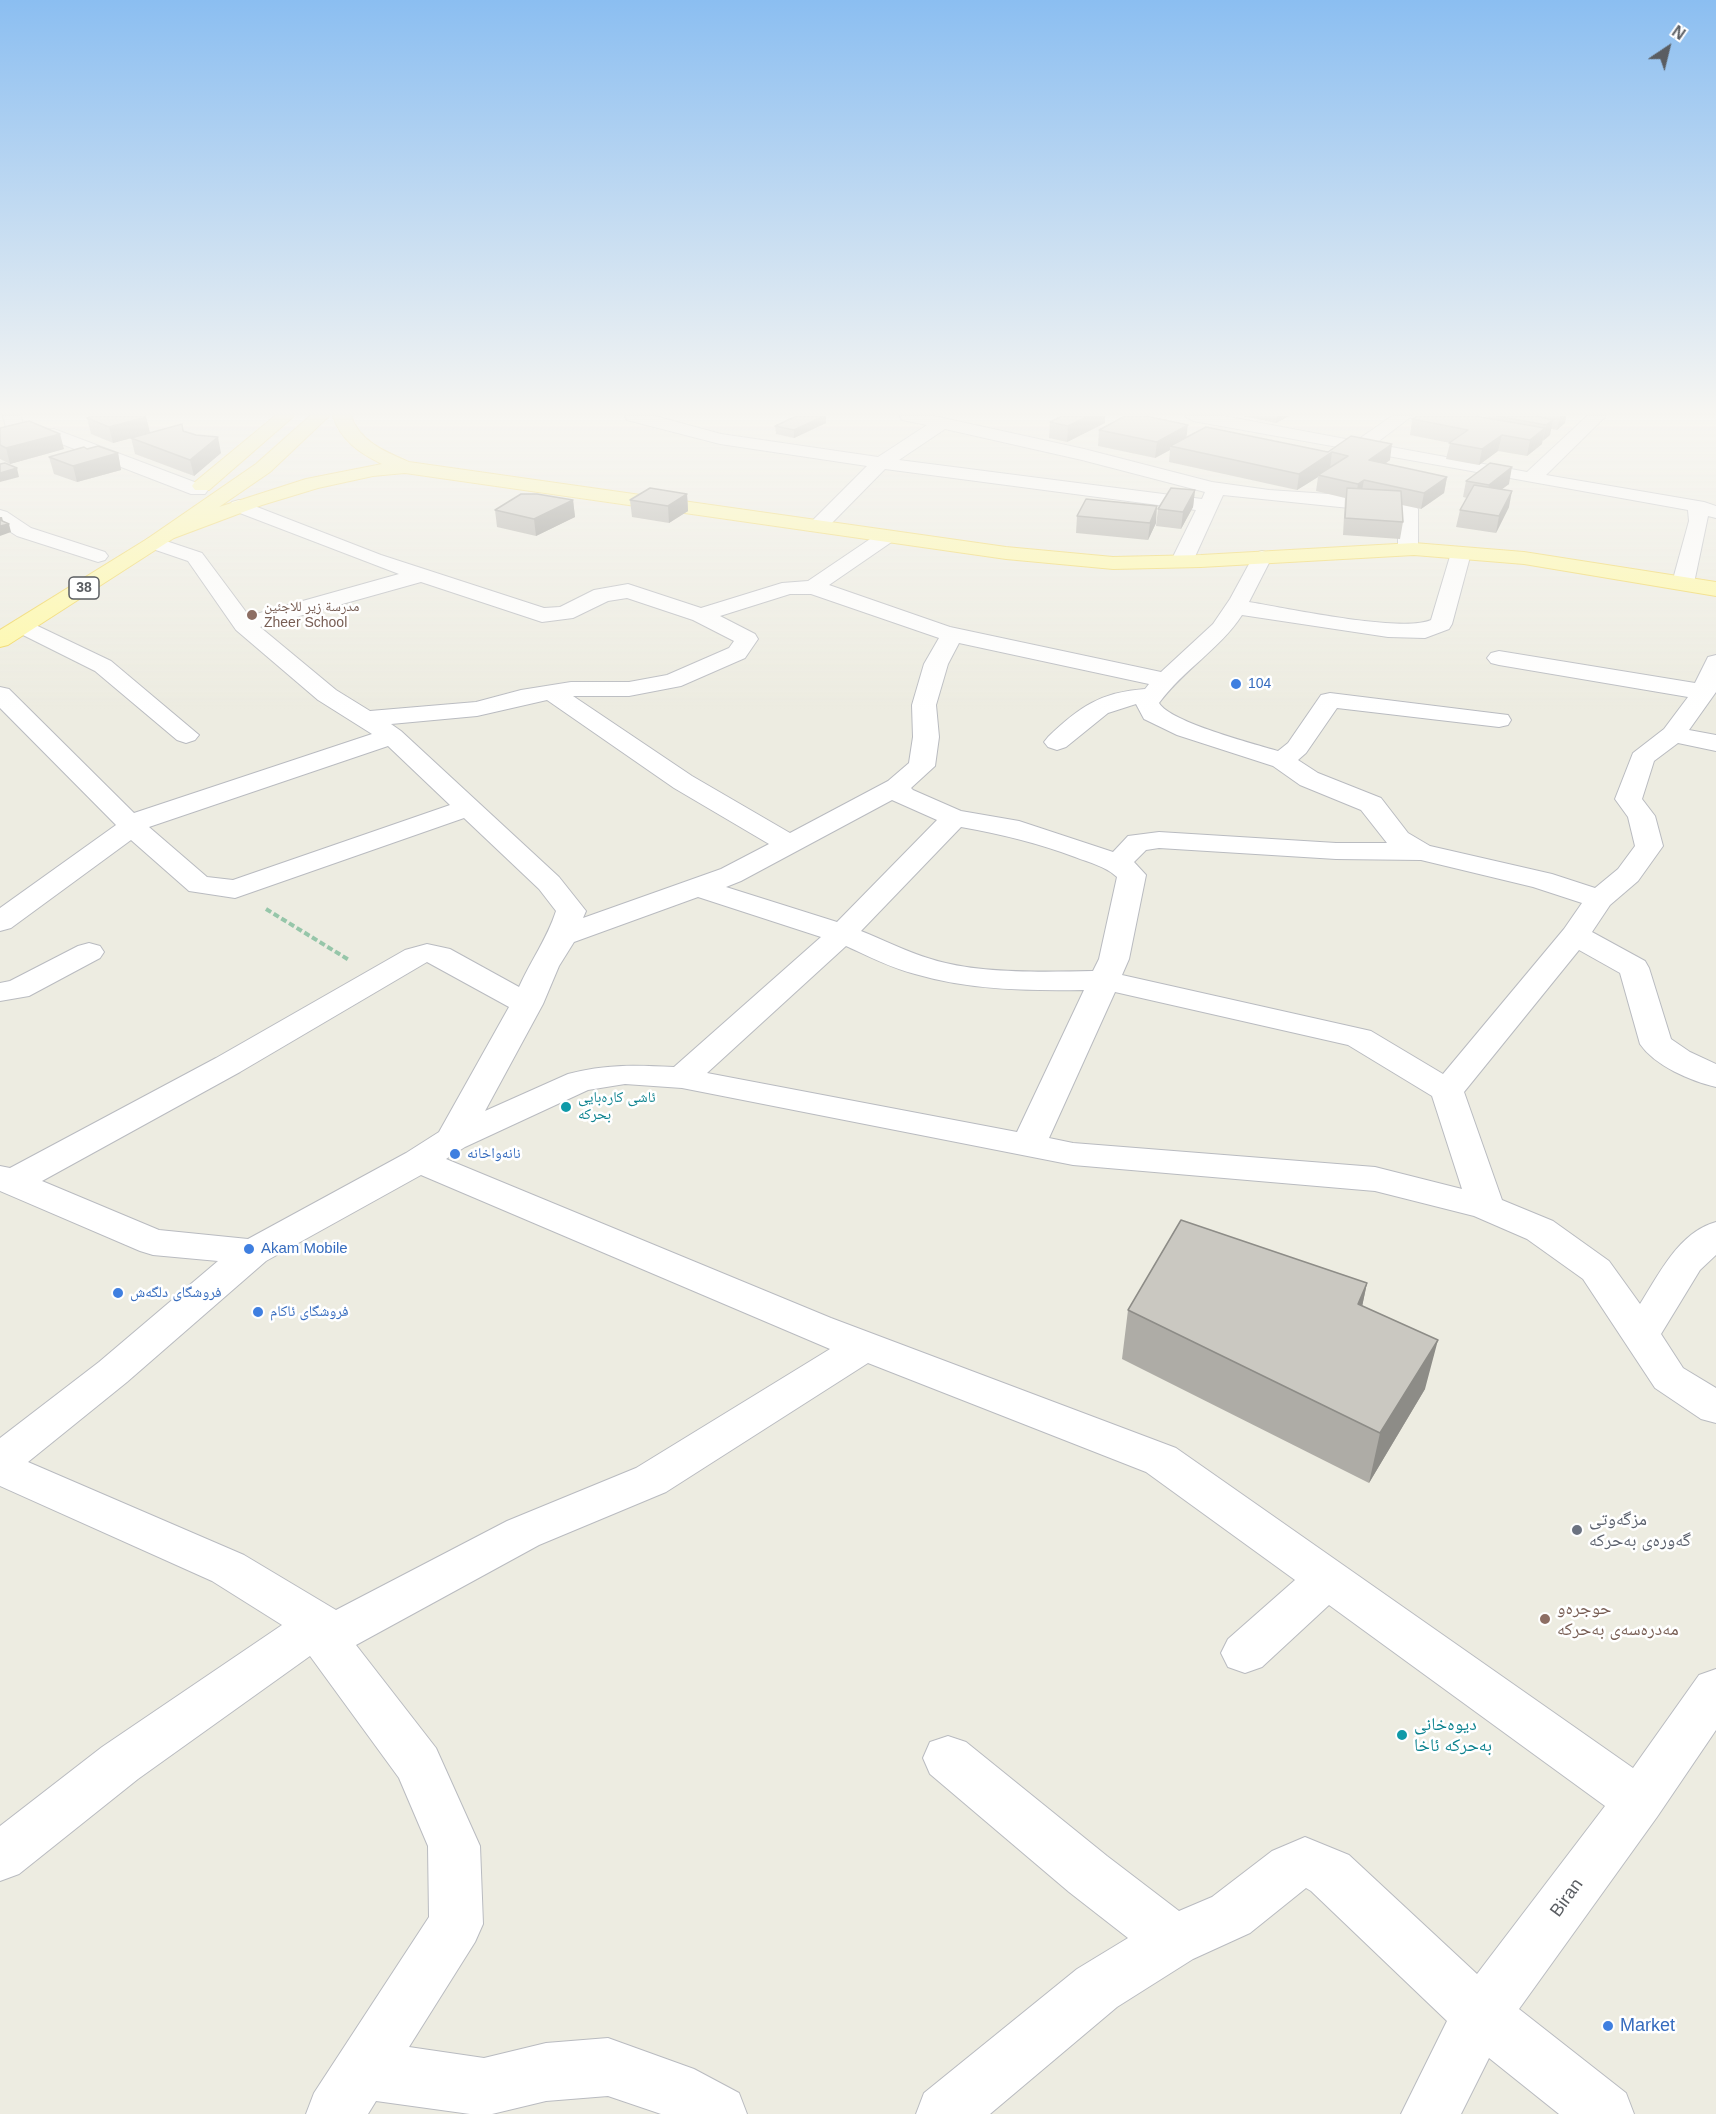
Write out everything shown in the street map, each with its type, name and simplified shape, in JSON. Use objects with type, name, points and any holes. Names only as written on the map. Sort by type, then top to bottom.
[{"type":"main road","name":"38","points":[[24,602],[163,515]]},
{"type":"main road","name":"38","points":[[0,640],[194,515]]},
{"type":"main road","name":"38","points":[[160,538],[218,515]]},
{"type":"main road","name":"38","points":[[732,515],[1006,553],[1113,563],[1408,549],[1524,558],[1716,590]]},
{"type":"street","points":[[261,515],[374,559],[542,615],[565,613],[602,595],[628,591],[701,615],[747,639],[737,652],[673,681],[629,689],[571,689],[477,709],[365,719]]},
{"type":"street","points":[[817,527],[829,515]]},
{"type":"street","points":[[1182,561],[1204,515]]},
{"type":"street","points":[[1408,515],[1408,549]]},
{"type":"street","points":[[1683,584],[1699,521],[1703,515]]},
{"type":"street","points":[[0,516],[24,532],[98,556]]},
{"type":"street","points":[[813,587],[886,537]]},
{"type":"street","points":[[160,538],[195,557],[244,626],[327,695],[392,736],[549,883],[571,911],[563,936],[544,966],[527,1004],[436,1150]]},
{"type":"street","points":[[1236,607],[1388,630],[1425,631],[1441,624],[1461,553]]},
{"type":"street","points":[[1262,557],[1236,607],[1214,636],[1158,688],[1147,703],[1153,714],[1186,730],[1282,761],[1309,779],[1371,804],[1398,838],[1421,852]]},
{"type":"street","points":[[244,626],[314,604],[422,575]]},
{"type":"street","points":[[701,615],[761,595],[790,588],[813,587],[952,634],[1158,688]]},
{"type":"street","points":[[23,626],[103,666],[186,735]]},
{"type":"street","points":[[563,936],[731,875],[897,787],[922,766],[926,737],[924,705],[936,664],[952,634]]},
{"type":"street","points":[[1499,658],[1704,692]]},
{"type":"street","points":[[1447,1091],[1575,935],[1599,899],[1628,875],[1649,846],[1641,816],[1628,799],[1642,758],[1673,734],[1704,692],[1716,662]]},
{"type":"street","points":[[1057,742],[1084,716],[1101,706],[1158,688]]},
{"type":"street","points":[[551,692],[683,782],[789,844]]},
{"type":"street","points":[[0,694],[132,826],[199,885],[235,890],[469,807]]},
{"type":"street","points":[[1282,761],[1297,748],[1330,700],[1499,720]]},
{"type":"street","points":[[1673,734],[1716,743]]},
{"type":"street","points":[[0,922],[144,818],[392,736]]},
{"type":"street","points":[[897,787],[903,796],[955,818],[1009,827],[1058,841],[1118,864],[1132,875],[1114,959],[1028,1145]]},
{"type":"street","points":[[682,1078],[842,934],[955,818]]},
{"type":"street","points":[[1118,864],[1138,842],[1158,840],[1336,851],[1421,852],[1542,880],[1599,899]]},
{"type":"street","points":[[697,887],[842,934],[923,967],[968,976],[1049,981],[1104,980],[1359,1038],[1447,1091],[1486,1207]]},
{"type":"street","points":[[1575,935],[1634,968],[1656,1044],[1678,1059],[1716,1077]]},
{"type":"street","points":[[0,992],[18,989],[89,952]]},
{"type":"street","points":[[6,1180],[228,1065],[416,956],[427,953],[439,955],[527,1004]]},
{"type":"street","points":[[0,1461],[113,1372],[253,1252],[436,1150],[580,1081],[625,1074],[682,1078],[1073,1154],[1375,1179],[1486,1207],[1540,1230],[1596,1270],[1669,1378],[1716,1408]]},
{"type":"street","points":[[436,1150],[865,1346],[1161,1460],[1639,1801]]},
{"type":"street","points":[[6,1180],[153,1242],[253,1252]]},
{"type":"street","points":[[1640,1335],[1687,1261],[1716,1234]]},
{"type":"street","points":[[0,1857],[120,1763],[322,1631],[523,1533],[651,1480],[865,1346]]},
{"type":"street","points":[[0,1468],[228,1568],[322,1631],[418,1764],[454,1846],[456,1924],[349,2092]]},
{"type":"street","points":[[1245,1653],[1328,1578]]},
{"type":"street","name":"Biran","points":[[1430,2114],[1481,2015],[1639,1801],[1716,1690]]},
{"type":"street","points":[[948,1758],[1088,1874],[1174,1940]]},
{"type":"street","points":[[945,2114],[1097,1988],[1174,1940],[1232,1915],[1291,1868],[1305,1862],[1330,1873],[1481,2015],[1605,2114]]},
{"type":"street","points":[[349,2092],[484,2087],[546,2072],[608,2067],[674,2089],[718,2114]]},
{"type":"path","points":[[235,890],[378,978]]},
{"type":"building","points":[[515,515],[543,515],[534,519]]},
{"type":"building","points":[[1078,515],[1153,515],[1150,523]]},
{"type":"building","points":[[1345,515],[1403,515],[1403,522],[1345,518]]},
{"type":"building","points":[[0,520],[9,524],[0,526]]},
{"type":"building","points":[[1181,1220],[1367,1283],[1358,1304],[1438,1340],[1380,1433],[1128,1310]]},
{"type":"place","name":"مدرسة زير للاجئين Zheer School","points":[[252,615]]},
{"type":"place","name":"104","points":[[1236,684]]},
{"type":"place","name":"ئاشی کارەبایی بحرکە","points":[[566,1107]]},
{"type":"place","name":"نانەواخانە","points":[[455,1154]]},
{"type":"place","name":"Akam Mobile","points":[[249,1249]]},
{"type":"place","name":"فروشگای دلگه‌ش","points":[[118,1293]]},
{"type":"place","name":"فروشگای ئاکام","points":[[258,1312]]},
{"type":"place","name":"مزگەوتی گەورەی بەحرکە","points":[[1577,1530]]},
{"type":"place","name":"حوجره‌و مه‌دره‌سه‌ی به‌حرکه","points":[[1545,1619]]},
{"type":"place","name":"دیوەخانی بەحرکە ئاخا","points":[[1402,1735]]},
{"type":"place","name":"Market","points":[[1608,2026]]}]
